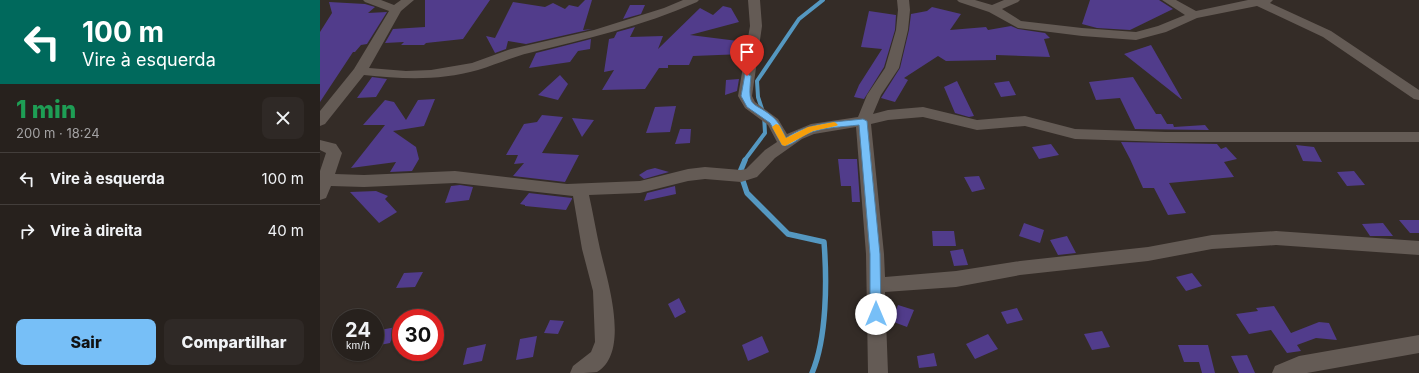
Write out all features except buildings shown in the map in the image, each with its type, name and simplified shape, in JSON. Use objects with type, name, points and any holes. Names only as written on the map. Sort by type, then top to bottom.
[{"type":"street","points":[[369,0],[396,9]]},
{"type":"street","points":[[320,121],[360,71],[396,9],[408,0]]},
{"type":"street","points":[[360,71],[406,75],[431,74],[474,67],[516,52],[597,33],[668,10],[693,0]]},
{"type":"street","points":[[754,0],[756,26],[745,96],[750,106],[773,122],[785,143]]},
{"type":"street","points":[[878,373],[875,254],[863,121],[874,95],[892,68],[902,30],[904,10],[903,0]]},
{"type":"street","points":[[964,0],[994,10],[1018,24],[1082,32],[1136,36],[1162,29],[1194,15],[1260,1],[1327,34],[1419,96]]},
{"type":"street","points":[[994,10],[1014,0]]},
{"type":"street","points":[[1168,0],[1194,15]]},
{"type":"street","points":[[322,185],[455,176],[567,190],[580,190],[640,187],[688,175],[705,173],[741,176],[751,173],[770,154],[797,135],[811,128],[914,112],[923,112],[977,125],[1025,121],[1033,122],[1062,132],[1075,134],[1166,137],[1419,137]]},
{"type":"street","points":[[320,145],[331,148],[334,153],[332,164],[322,185]]},
{"type":"street","points":[[580,190],[591,249],[602,291],[605,342],[599,358],[580,373]]},
{"type":"street","points":[[876,285],[956,278],[1020,268],[1148,254],[1212,242],[1276,238],[1419,248]]},
{"type":"street","points":[[1282,373],[1299,365],[1419,344]]},
{"type":"waterway","points":[[744,161],[765,133],[764,115],[758,97],[757,81],[799,19],[823,0]]},
{"type":"waterway","points":[[745,160],[740,172],[747,193],[788,234],[824,242],[826,274],[825,309],[821,343],[812,373]]},
{"type":"slow traffic","points":[[776,127],[785,143],[811,128],[834,125]]},
{"type":"route","points":[[747,76],[745,96],[750,106],[773,122],[785,143],[811,128],[863,121],[875,254],[876,314]]}]
